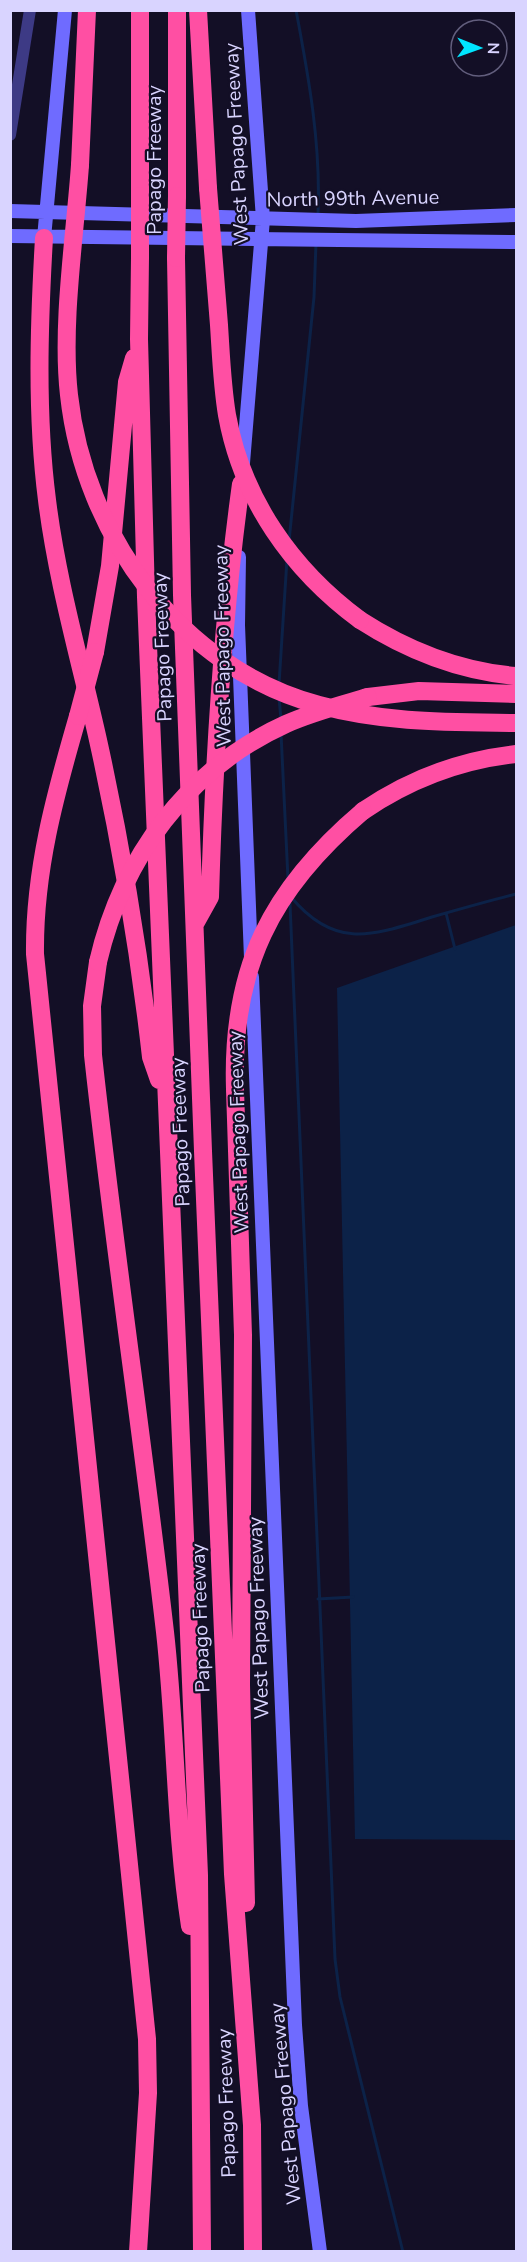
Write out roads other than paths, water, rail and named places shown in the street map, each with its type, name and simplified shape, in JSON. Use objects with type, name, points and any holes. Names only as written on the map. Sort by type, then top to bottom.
[{"type":"highway","points":[[87,10],[68,351],[71,411],[80,456],[93,498],[113,538],[138,576],[177,621],[211,650],[244,672],[296,697],[338,710],[396,720],[516,723]]},
{"type":"highway","name":"Papago Freeway","points":[[140,10],[139,339],[146,597],[199,1875],[202,2252]]},
{"type":"highway","name":"Papago Freeway","points":[[177,10],[176,258],[181,548],[234,1874],[252,2125],[253,2252]]},
{"type":"highway","points":[[198,10],[208,188],[224,390],[232,437],[244,476],[271,528],[297,564],[325,594],[360,620],[398,644],[437,660],[482,672],[516,676]]},
{"type":"highway","points":[[44,238],[40,433],[48,510],[59,573],[98,739],[122,860],[151,1057],[165,1098]]},
{"type":"highway","points":[[138,2252],[147,2105],[147,2039],[35,954],[36,907],[45,839],[95,652],[109,574],[127,382],[139,339]]},
{"type":"highway","points":[[195,924],[210,897],[218,691],[227,582],[241,484]]},
{"type":"highway","points":[[199,1990],[182,1877],[176,1744],[165,1633],[93,1055],[92,1006],[98,962],[122,887],[151,837],[184,795],[221,763],[270,732],[317,712],[368,697],[419,691],[516,694]]},
{"type":"highway","points":[[243,1989],[247,1874],[241,1685],[243,1353],[235,1089],[236,1025],[250,965],[260,941],[281,900],[304,868],[363,811],[400,788],[444,769],[486,758],[516,754]]},
{"type":"main road","points":[[44,238],[65,10]]},
{"type":"main road","name":"West Papago Freeway","points":[[248,10],[263,219],[241,484],[238,625],[295,2025],[301,2106],[320,2252]]},
{"type":"main road","name":"North 99th Avenue","points":[[10,211],[298,220],[516,215]]},
{"type":"main road","name":"North 99th Avenue","points":[[10,236],[516,242]]},
{"type":"street","points":[[10,135],[30,10]]},
{"type":"water","points":[[516,925],[516,1840],[355,1839],[337,988]]},
{"type":"waterway","points":[[296,10],[316,138],[318,215]]},
{"type":"waterway","points":[[289,541],[314,297],[316,243]]},
{"type":"waterway","points":[[279,684],[287,559]]},
{"type":"waterway","points":[[279,697],[281,720]]},
{"type":"waterway","points":[[281,733],[288,879]]},
{"type":"waterway","points":[[291,897],[308,914],[324,925],[340,932],[357,934],[392,929],[516,894]]},
{"type":"waterway","points":[[290,904],[335,1959],[340,1997],[403,2252]]},
{"type":"waterway","points":[[446,913],[455,949]]},
{"type":"waterway","points":[[318,1599],[353,1597]]}]
